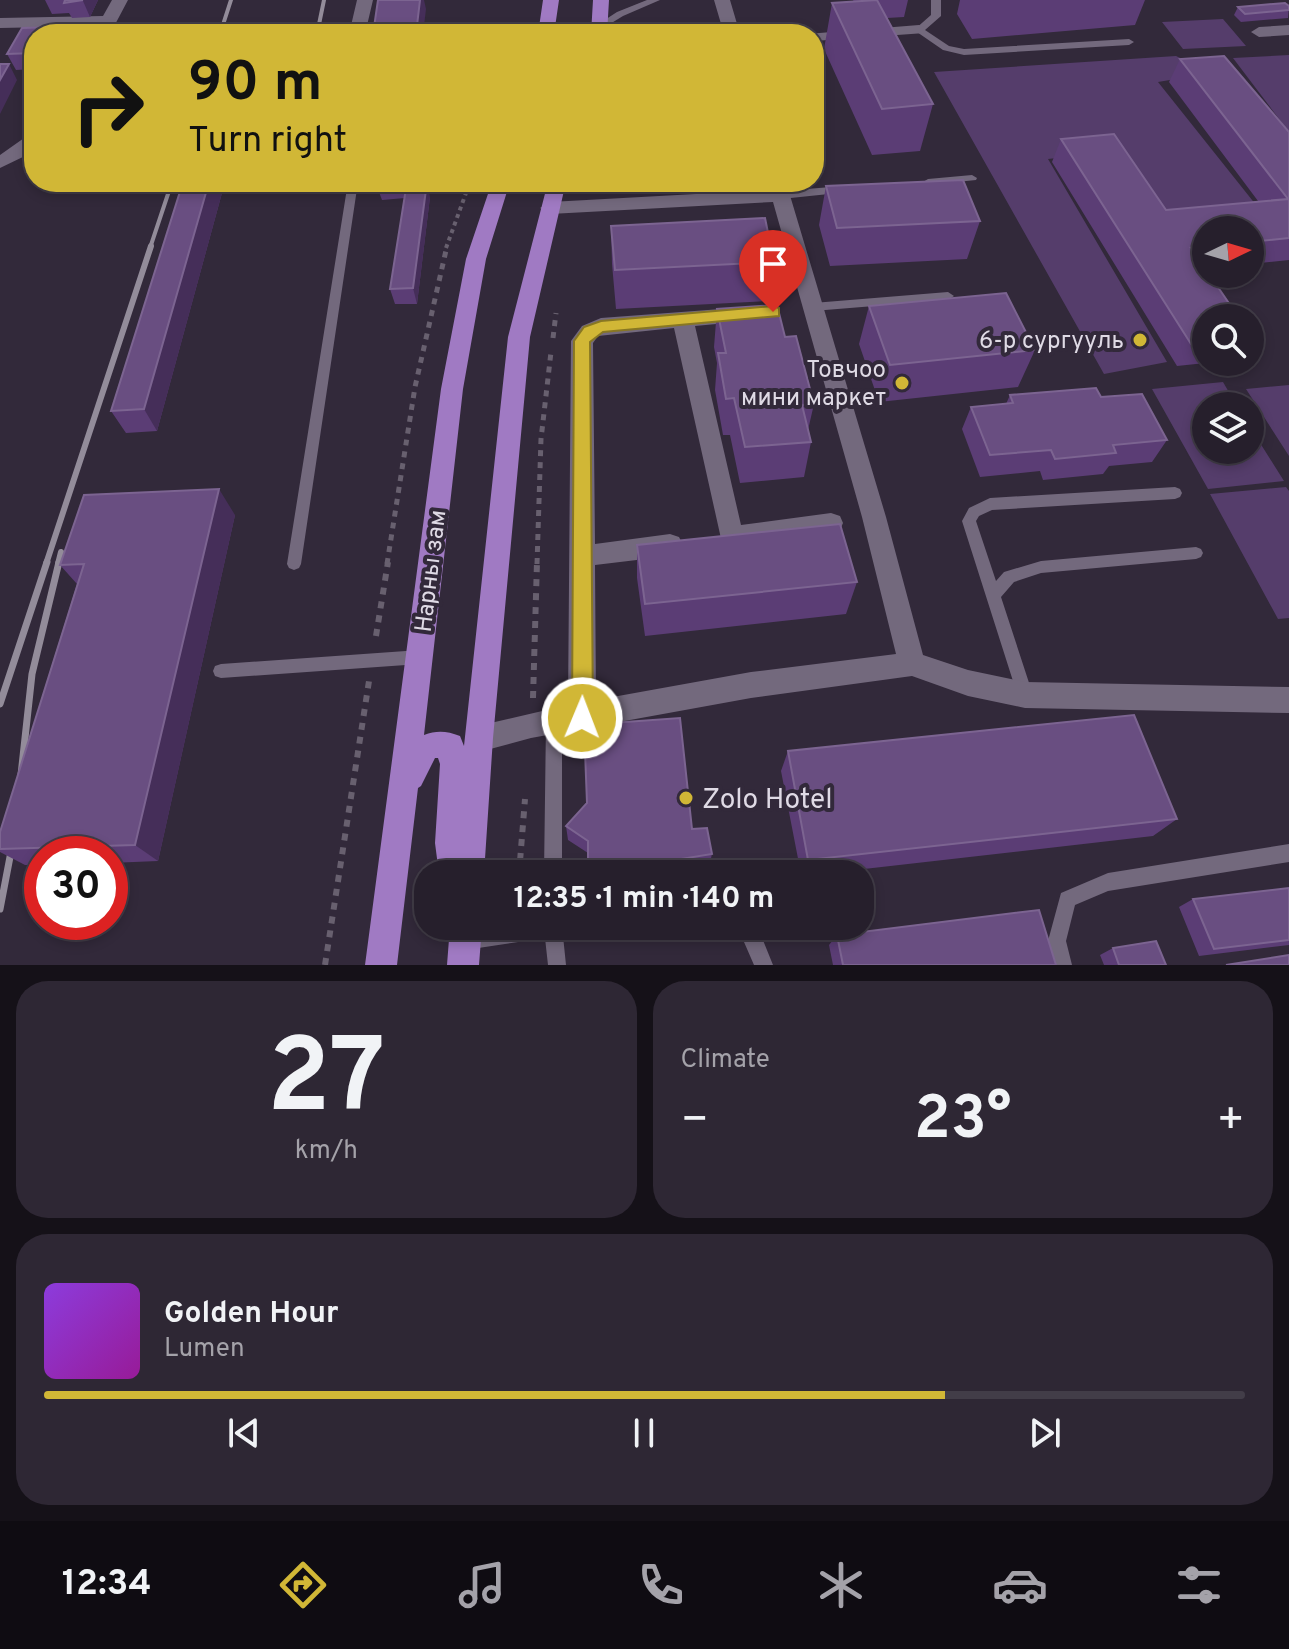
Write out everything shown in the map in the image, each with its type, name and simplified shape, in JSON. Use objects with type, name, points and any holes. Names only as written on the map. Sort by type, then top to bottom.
[{"type":"main road","points":[[547,24],[551,0]]},
{"type":"main road","points":[[600,24],[601,0]]},
{"type":"main road","name":"Нарны зам","points":[[381,965],[452,389],[476,259],[498,192]]},
{"type":"main road","points":[[470,860],[479,738],[519,337],[554,192]]},
{"type":"main road","points":[[403,794],[425,748],[436,744],[450,746],[454,764],[450,843],[452,860]]},
{"type":"street","points":[[108,24],[120,0]]},
{"type":"street","points":[[359,24],[365,0]]},
{"type":"street","points":[[722,0],[729,24]]},
{"type":"street","points":[[0,23],[24,24]]},
{"type":"street","points":[[824,35],[919,30]]},
{"type":"street","points":[[1259,32],[1289,30]]},
{"type":"street","points":[[0,162],[24,148]]},
{"type":"street","points":[[550,208],[733,192]]},
{"type":"street","points":[[780,192],[874,517],[912,664]]},
{"type":"street","points":[[582,718],[582,341],[590,331],[601,326],[773,312]]},
{"type":"street","points":[[683,319],[731,536]]},
{"type":"street","points":[[583,556],[831,523]]},
{"type":"street","points":[[479,738],[751,685],[912,664],[968,683],[1025,695],[1289,700]]},
{"type":"lane","points":[[608,24],[620,14],[655,0]]},
{"type":"lane","points":[[936,0],[936,16],[919,30],[946,48],[979,53],[1129,42]]},
{"type":"lane","points":[[908,184],[972,178]]},
{"type":"lane","points":[[824,188],[860,188]]},
{"type":"lane","points":[[294,564],[351,192]]},
{"type":"lane","points":[[813,307],[948,296]]},
{"type":"lane","points":[[1025,695],[969,521],[974,512],[990,504],[1175,493]]},
{"type":"lane","points":[[993,595],[1009,577],[1041,567],[1196,553]]},
{"type":"lane","points":[[221,671],[420,657]]},
{"type":"lane","points":[[542,724],[552,860]]},
{"type":"lane","points":[[1063,965],[1057,941],[1067,899],[1108,882],[1289,853]]},
{"type":"lane","points":[[557,940],[557,965]]},
{"type":"lane","points":[[753,940],[764,965]]},
{"type":"path","points":[[325,965],[415,387],[443,256],[466,192]]},
{"type":"path","points":[[542,724],[541,439],[558,298]]},
{"type":"path","points":[[520,860],[526,787]]},
{"type":"shaded area","points":[[1223,19],[1246,46],[1183,49],[1162,22]]},
{"type":"shaded area","points":[[1289,55],[1289,132],[1233,58]]},
{"type":"shaded area","points":[[1176,56],[1211,73],[1158,82],[1264,215],[1192,216],[1192,225],[1174,227],[1116,151],[1048,159],[1167,362],[1104,374],[934,72]]},
{"type":"shaded area","points":[[1223,382],[1229,392],[1192,392],[1192,460],[1152,389]]},
{"type":"shaded area","points":[[1289,385],[1289,456],[1264,417],[1264,392],[1248,392],[1246,389]]},
{"type":"shaded area","points":[[1264,449],[1284,481],[1208,489],[1194,464],[1264,464]]},
{"type":"shaded area","points":[[1286,487],[1289,491],[1289,618],[1278,619],[1210,494]]},
{"type":"building","points":[[378,0],[420,0],[417,24],[374,24]]},
{"type":"building","points":[[877,0],[933,104],[882,109],[832,3]]},
{"type":"building","points":[[1285,3],[1289,10],[1245,14],[1238,7]]},
{"type":"building","points":[[22,28],[24,53],[7,54]]},
{"type":"building","points":[[1224,56],[1289,132],[1289,238],[1264,241],[1264,216],[1192,216],[1192,288],[1219,288],[1229,304],[1192,304],[1191,344],[1061,139],[1114,134],[1166,210],[1288,199],[1180,59]]},
{"type":"building","points":[[0,64],[9,64],[0,80]]},
{"type":"building","points":[[963,180],[980,221],[837,228],[826,186]]},
{"type":"building","points":[[180,192],[206,192],[144,409],[111,411]]},
{"type":"building","points":[[405,192],[426,192],[413,288],[390,289]]},
{"type":"building","points":[[765,218],[774,262],[615,270],[611,226]]},
{"type":"building","points":[[1006,293],[1035,350],[890,365],[869,306]]},
{"type":"building","points":[[777,305],[785,337],[796,336],[814,404],[802,405],[811,442],[745,447],[734,398],[726,399],[718,353],[726,353],[717,309]]},
{"type":"building","points":[[1096,388],[1101,397],[1142,394],[1167,440],[1113,445],[1116,453],[1055,459],[1051,450],[990,455],[971,407],[1013,403],[1010,395]]},
{"type":"building","points":[[219,489],[135,845],[128,845],[128,836],[24,836],[24,848],[0,849],[0,832],[84,564],[60,565],[84,495]]},
{"type":"building","points":[[840,524],[857,582],[645,604],[637,545]]},
{"type":"building","points":[[1134,715],[1177,819],[808,860],[788,751]]},
{"type":"building","points":[[680,718],[692,829],[707,828],[712,854],[675,860],[588,860],[588,841],[566,826],[587,803],[584,725]]},
{"type":"building","points":[[1289,888],[1289,940],[1214,949],[1193,899]]},
{"type":"building","points":[[1039,910],[1056,965],[843,965],[838,940],[874,940],[874,930]]},
{"type":"building","points":[[1156,941],[1166,965],[1119,965],[1113,948]]},
{"type":"building","points":[[1289,955],[1289,965],[1226,965]]},
{"type":"railway","points":[[223,24],[231,0]]},
{"type":"railway","points":[[319,24],[324,0]]},
{"type":"railway","points":[[150,248],[169,192]]},
{"type":"railway","points":[[46,564],[151,246]]},
{"type":"railway","points":[[58,564],[61,552]]},
{"type":"railway","points":[[0,704],[47,562]]},
{"type":"railway","points":[[20,784],[32,674],[59,562]]},
{"type":"railway","points":[[0,909],[14,836]]},
{"type":"place","name":"6-р сургууль","points":[[1140,340]]},
{"type":"place","name":"Товчоо мини маркет","points":[[902,383]]},
{"type":"place","name":"Zolo Hotel","points":[[686,798]]},
{"type":"route","points":[[582,718],[582,341],[590,331],[601,326],[773,312]]}]
